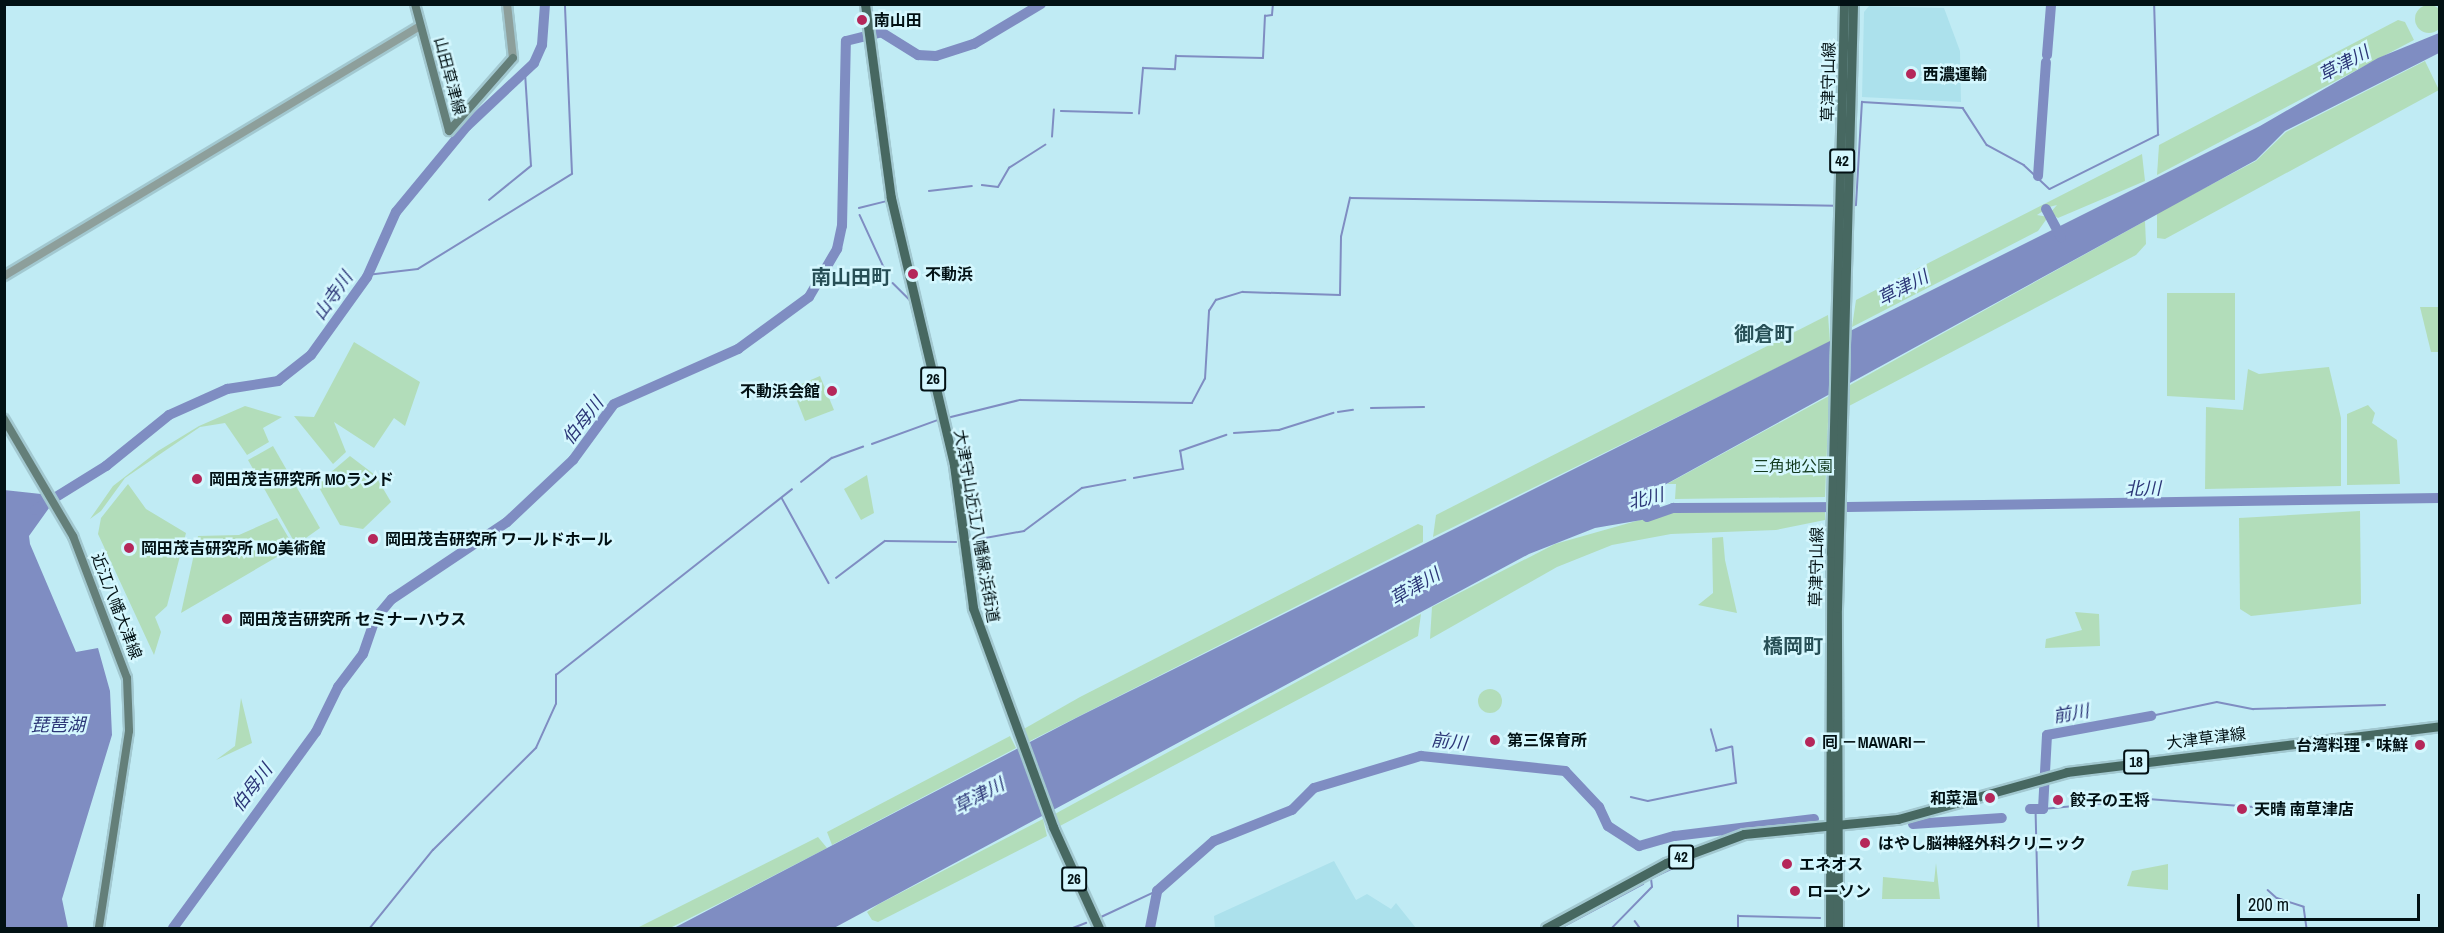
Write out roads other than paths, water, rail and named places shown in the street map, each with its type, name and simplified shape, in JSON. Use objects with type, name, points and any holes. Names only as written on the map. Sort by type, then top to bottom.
[{"type":"main road","name":"山田草津線","points":[[415,4],[449,131],[513,58]]},
{"type":"main road","name":"大津守山近江八幡線;浜街道","points":[[865,4],[891,198],[954,465],[973,608],[1053,827],[1099,928]]},
{"type":"main road","name":"草津守山線","points":[[1841,316],[1844,4]]},
{"type":"main road","name":"草津守山線","points":[[1834,824],[1835,530],[1853,4]]},
{"type":"main road","name":"近江八幡大津線","points":[[4,419],[58,505],[120,647],[129,691],[129,731],[99,928]]},
{"type":"main road","name":"大津草津線","points":[[1834,824],[1898,819],[2067,772],[2439,726]]},
{"type":"main road","name":"42","points":[[1546,928],[1706,847],[1760,830],[1834,824]]},
{"type":"main road","points":[[1830,928],[1834,824]]},
{"type":"main road","points":[[1834,824],[1838,928]]},
{"type":"street","points":[[507,4],[513,58]]},
{"type":"street","points":[[4,276],[420,26]]},
{"type":"water","name":"草津川","points":[[2439,33],[2439,53],[2285,131],[2256,160],[1659,488],[1650,498],[1660,505],[1659,517],[1595,528],[1529,554],[834,928],[674,928],[1076,718],[2260,126],[2378,58]]},
{"type":"water","name":"琵琶湖","points":[[4,490],[41,494],[49,508],[29,536],[30,544],[76,652],[98,648],[110,691],[112,735],[62,899],[68,928],[5,928]]},
{"type":"waterway","name":"山寺川","points":[[35,510],[106,466],[169,415],[227,389],[278,381],[311,355],[367,277],[396,212],[467,126],[534,63],[542,45],[545,4]]},
{"type":"waterway","points":[[367,275],[418,269],[572,174],[565,4]]},
{"type":"waterway","name":"伯母川","points":[[173,928],[316,732],[338,687],[363,654],[375,619],[392,599],[507,522],[573,460],[614,404],[738,349],[809,297],[837,249],[842,226],[846,41],[881,32],[918,55],[936,56],[974,44],[1041,4]]},
{"type":"waterway","points":[[1139,114],[1143,68],[1175,69],[1176,56],[1263,58],[1265,16],[1272,15],[1273,4]]},
{"type":"waterway","points":[[1851,206],[1856,205],[1862,102],[1963,108],[1987,145],[2024,165],[2050,189],[2158,135],[2154,4]]},
{"type":"waterway","points":[[2047,55],[2051,5]]},
{"type":"waterway","points":[[2038,176],[2046,62]]},
{"type":"waterway","points":[[489,200],[531,166],[525,73]]},
{"type":"waterway","points":[[1052,137],[1054,110]]},
{"type":"waterway","points":[[1061,111],[1132,113]]},
{"type":"waterway","points":[[982,185],[998,187],[1009,168],[1045,145]]},
{"type":"waterway","points":[[929,191],[972,186]]},
{"type":"waterway","points":[[947,418],[1020,400],[1192,403],[1205,379],[1209,311],[1216,300],[1243,292],[1340,295],[1341,237],[1350,198],[1835,206]]},
{"type":"waterway","points":[[859,208],[887,201]]},
{"type":"waterway","points":[[2046,209],[2061,237]]},
{"type":"waterway","points":[[860,215],[888,276]]},
{"type":"waterway","points":[[893,283],[910,300]]},
{"type":"waterway","points":[[922,310],[947,415]]},
{"type":"waterway","points":[[1371,408],[1424,407]]},
{"type":"waterway","points":[[1338,412],[1353,410]]},
{"type":"waterway","points":[[1234,433],[1279,430],[1333,413]]},
{"type":"waterway","points":[[872,444],[938,420]]},
{"type":"waterway","points":[[1134,478],[1183,469],[1180,451],[1226,435]]},
{"type":"waterway","points":[[801,482],[832,458],[863,447]]},
{"type":"waterway","points":[[969,541],[1024,531],[1082,488],[1125,480]]},
{"type":"waterway","points":[[370,928],[433,850],[536,748],[556,704],[556,675],[792,489]]},
{"type":"waterway","points":[[782,498],[829,583]]},
{"type":"waterway","name":"北川","points":[[1847,507],[2440,498]]},
{"type":"waterway","name":"北川","points":[[1647,517],[1673,508],[1841,507]]},
{"type":"waterway","points":[[836,578],[885,541],[956,542]]},
{"type":"waterway","points":[[2151,716],[2217,702],[2253,709],[2385,705]]},
{"type":"waterway","name":"前川","points":[[2030,809],[2043,809],[2047,735],[2151,716]]},
{"type":"waterway","points":[[1631,797],[1648,801],[1736,783],[1732,747],[1717,751],[1711,730]]},
{"type":"waterway","name":"前川","points":[[1150,928],[1157,891],[1214,841],[1292,810],[1314,788],[1421,756],[1565,771],[1599,807],[1608,826],[1639,846],[1675,836],[1814,819]]},
{"type":"waterway","points":[[2043,809],[2148,799],[2254,807]]},
{"type":"waterway","points":[[2036,809],[2039,928]]},
{"type":"waterway","name":"前川","points":[[1913,824],[2002,818]]},
{"type":"waterway","points":[[1721,837],[1727,833]]},
{"type":"waterway","points":[[1652,878],[1686,862]]},
{"type":"waterway","points":[[1612,928],[1652,887],[1651,879]]},
{"type":"waterway","points":[[1561,928],[1643,884]]},
{"type":"waterway","points":[[2268,890],[2277,898],[2304,907],[2307,928]]},
{"type":"waterway","points":[[1099,918],[1157,891]]},
{"type":"waterway","points":[[1738,928],[1738,916],[1820,918]]},
{"type":"waterway","points":[[1635,921],[1640,928]]},
{"type":"waterway","points":[[1073,928],[1086,923]]},
{"type":"place","name":"南山田","points":[[862,20]]},
{"type":"place","name":"西濃運輸","points":[[1911,74]]},
{"type":"place","name":"不動浜","points":[[913,274]]},
{"type":"place","name":"不動浜会館","points":[[832,391]]},
{"type":"place","name":"岡田茂吉研究所 MOランド","points":[[197,479]]},
{"type":"place","name":"岡田茂吉研究所 ワールドホール","points":[[373,539]]},
{"type":"place","name":"岡田茂吉研究所 MO美術館","points":[[129,548]]},
{"type":"place","name":"岡田茂吉研究所 セミナーハウス","points":[[227,619]]},
{"type":"place","name":"第三保育所","points":[[1495,740]]},
{"type":"place","name":"囘 －MAWARI－","points":[[1810,742]]},
{"type":"place","name":"台湾料理・味鮮","points":[[2420,745]]},
{"type":"place","name":"和菜温","points":[[1990,798]]},
{"type":"place","name":"餃子の王将","points":[[2058,800]]},
{"type":"place","name":"天晴 南草津店","points":[[2242,809]]},
{"type":"place","name":"はやし脳神経外科クリニック","points":[[1865,843]]},
{"type":"place","name":"エネオス","points":[[1787,864]]},
{"type":"place","name":"ローソン","points":[[1795,891]]},
{"type":"district","name":"南山田町","points":[[851,276]]},
{"type":"district","name":"御倉町","points":[[1764,333]]},
{"type":"district","name":"橋岡町","points":[[1793,645]]},
{"type":"park label","name":"三角地公園","points":[[1793,466]]}]
